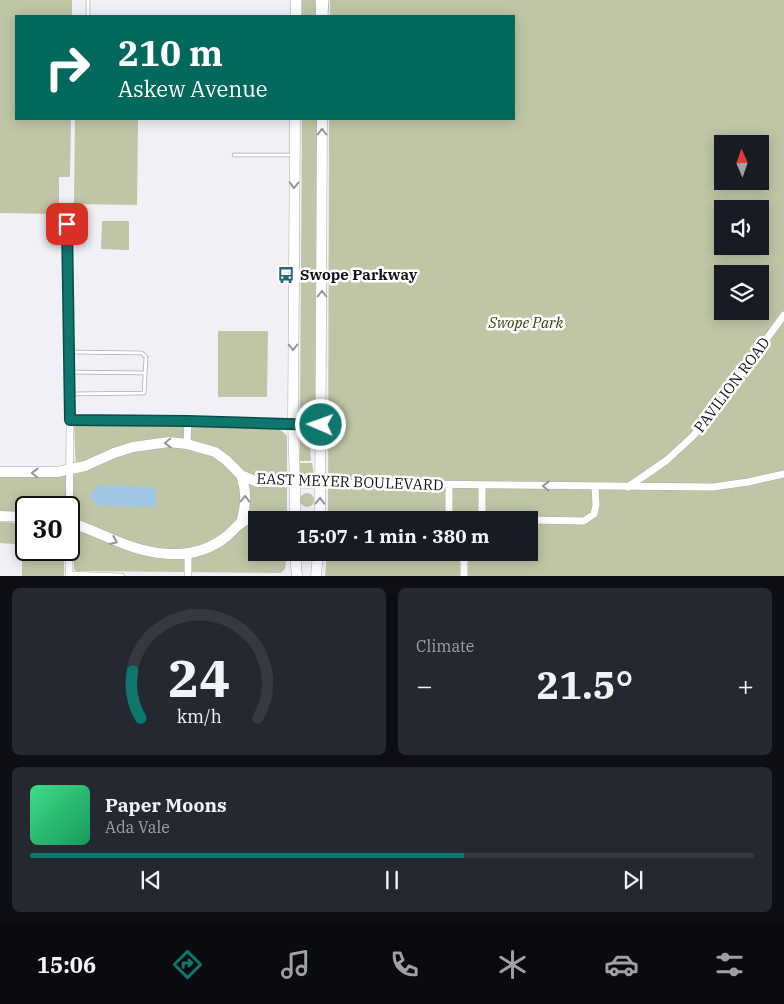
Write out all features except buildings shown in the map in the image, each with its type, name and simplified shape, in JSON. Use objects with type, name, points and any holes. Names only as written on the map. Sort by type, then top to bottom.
[{"type":"main road","points":[[296,0],[296,15]]},
{"type":"main road","points":[[321,0],[321,15]]},
{"type":"main road","points":[[295,120],[293,424],[295,511]]},
{"type":"main road","points":[[320,511],[322,120]]},
{"type":"main road","name":"EAST MEYER BOULEVARD","points":[[0,472],[42,473],[70,470],[133,447],[169,442],[187,444],[215,452],[241,475],[257,482],[321,483]]},
{"type":"main road","points":[[240,523],[245,506],[246,493],[241,475]]},
{"type":"main road","points":[[0,516],[15,517]]},
{"type":"main road","points":[[80,525],[127,546],[150,552],[171,554],[188,553],[204,549],[218,542],[240,523],[248,520]]},
{"type":"main road","points":[[296,561],[297,576]]},
{"type":"main road","points":[[316,576],[317,561]]},
{"type":"street","points":[[67,224],[70,496]]},
{"type":"street","name":"PAVILION ROAD","points":[[628,487],[667,460],[692,437],[708,419],[784,315]]},
{"type":"street","points":[[70,420],[321,425]]},
{"type":"street","points":[[187,444],[188,421]]},
{"type":"street","name":"EAST MEYER BOULEVARD","points":[[321,483],[713,487],[784,474]]},
{"type":"street","points":[[449,485],[449,511]]},
{"type":"street","points":[[482,486],[482,511]]},
{"type":"street","points":[[538,520],[584,521],[594,514],[596,505],[595,487]]},
{"type":"street","points":[[188,553],[188,576]]},
{"type":"street","points":[[69,561],[69,576],[121,576]]},
{"type":"street","points":[[464,561],[464,576]]},
{"type":"lane","points":[[88,0],[88,15]]},
{"type":"lane","points":[[326,15],[327,0]]},
{"type":"lane","points":[[234,154],[295,155]]},
{"type":"lane","points":[[69,352],[142,353],[146,357],[145,391],[141,394],[70,394]]},
{"type":"lane","points":[[69,372],[145,373]]},
{"type":"green space","points":[[0,0],[72,0],[72,15],[15,15],[15,120],[71,120],[70,177],[59,177],[59,214],[0,213]]},
{"type":"green space","points":[[302,0],[315,0],[317,15],[302,15]]},
{"type":"green space","name":"Swope Park","points":[[330,0],[784,0],[784,576],[325,576],[326,561],[538,561],[538,511],[328,511],[329,120],[515,120],[515,15],[330,15]]},
{"type":"green space","points":[[75,120],[138,120],[137,205],[74,204]]},
{"type":"green space","points":[[302,120],[317,120],[315,411],[312,415],[305,416],[301,414]]},
{"type":"green space","points":[[102,221],[129,221],[129,250],[101,249]]},
{"type":"green space","points":[[218,331],[268,331],[267,397],[218,397]]},
{"type":"green space","points":[[79,420],[279,428],[287,436],[287,511],[248,511],[248,561],[286,561],[285,569],[281,573],[76,571],[74,561],[80,561],[80,496],[15,496],[15,513],[0,512],[0,476],[76,472],[74,423]]},
{"type":"green space","points":[[303,436],[310,438],[311,461],[300,461],[300,438]]},
{"type":"green space","points":[[300,463],[312,463],[314,474],[300,474]]},
{"type":"green space","points":[[307,493],[312,495],[314,500],[312,505],[307,507],[302,505],[300,500],[302,495]]},
{"type":"green space","points":[[0,522],[15,523],[15,544],[0,543]]},
{"type":"green space","points":[[22,561],[64,561],[64,576],[22,576]]},
{"type":"water","points":[[97,485],[156,487],[156,507],[97,506],[97,503],[92,501],[90,496],[92,491],[97,489]]},
{"type":"place","name":"Swope Parkway","points":[[286,275]]},
{"type":"route","points":[[67,224],[70,420],[321,425]]}]
